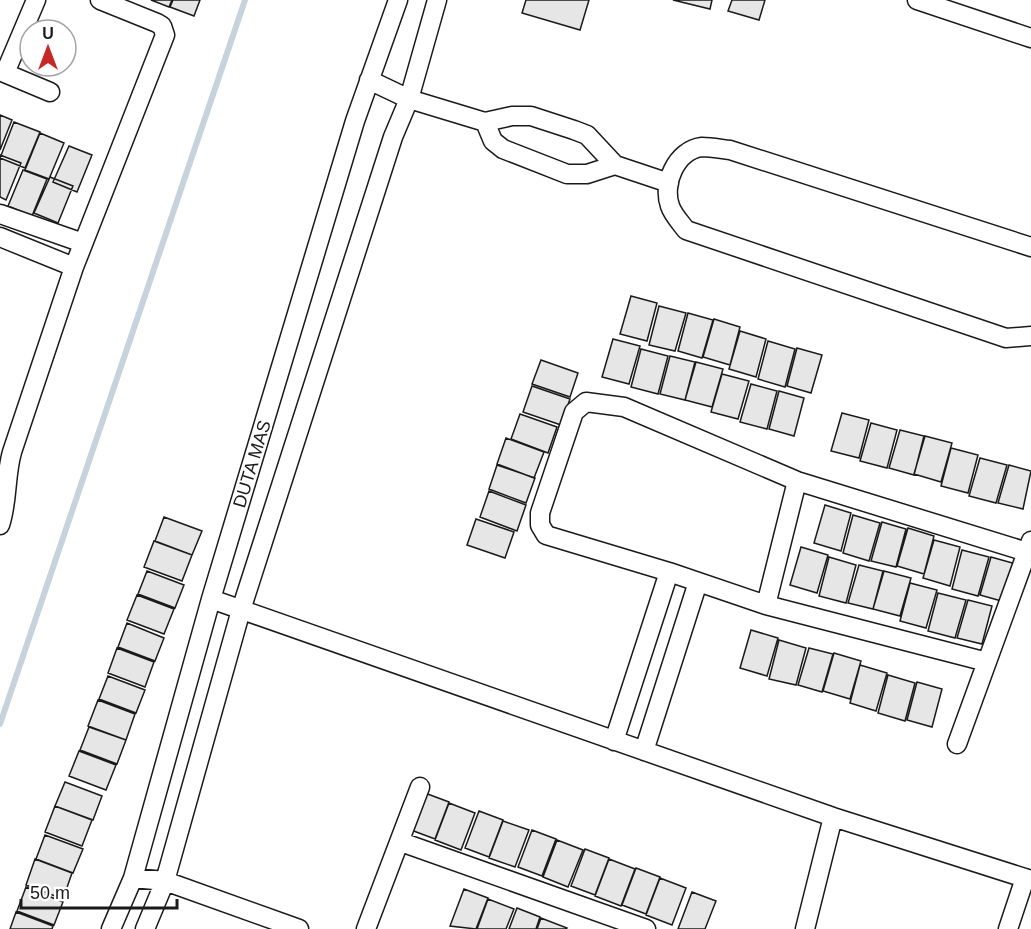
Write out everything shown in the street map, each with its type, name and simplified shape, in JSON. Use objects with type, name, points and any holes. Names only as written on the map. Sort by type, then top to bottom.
[{"type":"street","points":[[36,0],[3,72],[50,92]]},
{"type":"street","points":[[0,525],[8,495],[3,472],[74,267],[165,35],[165,30],[157,22],[100,0]]},
{"type":"street","name":"DUTA MAS","points":[[111,929],[133,878],[211,599],[369,80],[398,0]]},
{"type":"street","points":[[145,929],[165,881],[241,610],[393,137],[409,99],[437,0]]},
{"type":"street","points":[[917,0],[1031,38]]},
{"type":"street","points":[[369,80],[409,99],[485,122],[512,116],[531,116],[574,130],[586,135],[615,165],[669,183]]},
{"type":"street","points":[[485,122],[493,141],[503,149],[567,174],[587,174],[615,165]]},
{"type":"street","points":[[1031,247],[730,150],[701,147],[686,153],[677,163],[667,194],[671,209],[686,230],[1006,338],[1031,336]]},
{"type":"street","points":[[0,214],[83,243]]},
{"type":"street","points":[[0,237],[74,267]]},
{"type":"street","points":[[957,744],[987,662],[1029,546],[797,481],[624,407],[599,402],[579,406],[574,412],[540,513],[540,525],[546,535],[669,572],[766,605],[987,662]]},
{"type":"street","points":[[766,605],[797,481]]},
{"type":"street","points":[[614,741],[669,572]]},
{"type":"street","points":[[644,751],[698,582]]},
{"type":"street","points":[[211,599],[833,817],[1028,879],[1008,929]]},
{"type":"street","points":[[366,929],[420,787]]},
{"type":"street","points":[[806,929],[833,817]]},
{"type":"street","points":[[401,842],[646,929]]},
{"type":"street","points":[[133,878],[165,881],[299,929]]},
{"type":"building","points":[[151,0],[172,0],[169,7]]},
{"type":"building","points":[[173,0],[200,0],[194,16],[170,7]]},
{"type":"building","points":[[526,0],[589,0],[580,30],[522,13]]},
{"type":"building","points":[[673,0],[712,0],[710,9]]},
{"type":"building","points":[[732,0],[765,0],[759,20],[728,11]]},
{"type":"building","points":[[0,115],[12,120],[0,150]]},
{"type":"building","points":[[14,122],[40,132],[25,168],[0,158]]},
{"type":"building","points":[[40,133],[64,143],[49,179],[25,170]]},
{"type":"building","points":[[69,146],[92,155],[77,192],[53,182]]},
{"type":"building","points":[[0,155],[21,163],[6,200],[0,197]]},
{"type":"building","points":[[23,170],[47,179],[32,216],[8,206]]},
{"type":"building","points":[[50,177],[73,186],[58,223],[34,213]]},
{"type":"building","points":[[631,296],[657,303],[647,341],[620,334]]},
{"type":"building","points":[[659,306],[686,313],[675,351],[649,345]]},
{"type":"building","points":[[688,313],[713,320],[702,358],[678,351]]},
{"type":"building","points":[[714,319],[740,327],[730,365],[703,357]]},
{"type":"building","points":[[740,331],[766,339],[756,377],[729,369]]},
{"type":"building","points":[[613,339],[640,346],[629,384],[602,377]]},
{"type":"building","points":[[768,341],[795,349],[785,387],[758,379]]},
{"type":"building","points":[[797,348],[822,355],[811,393],[787,386]]},
{"type":"building","points":[[641,349],[668,356],[658,394],[631,387]]},
{"type":"building","points":[[670,356],[695,362],[685,400],[660,394]]},
{"type":"building","points":[[541,360],[578,373],[570,397],[532,384]]},
{"type":"building","points":[[696,362],[723,369],[712,407],[685,400]]},
{"type":"building","points":[[722,374],[749,381],[738,419],[711,412]]},
{"type":"building","points":[[751,384],[777,391],[767,429],[740,422]]},
{"type":"building","points":[[532,386],[570,399],[561,425],[523,412]]},
{"type":"building","points":[[779,391],[804,398],[794,436],[769,429]]},
{"type":"building","points":[[842,413],[869,420],[859,458],[831,451]]},
{"type":"building","points":[[520,414],[557,427],[548,453],[511,439]]},
{"type":"building","points":[[871,423],[897,430],[887,468],[860,461]]},
{"type":"building","points":[[900,430],[924,436],[914,475],[889,468]]},
{"type":"building","points":[[925,436],[952,443],[941,482],[914,474]]},
{"type":"building","points":[[506,438],[544,452],[534,478],[497,464]]},
{"type":"building","points":[[951,448],[978,455],[968,493],[941,486]]},
{"type":"building","points":[[980,458],[1007,465],[996,503],[969,496]]},
{"type":"building","points":[[497,465],[535,478],[526,503],[489,489]]},
{"type":"building","points":[[1009,465],[1031,471],[1023,509],[998,503]]},
{"type":"building","points":[[489,491],[526,505],[517,531],[480,517]]},
{"type":"building","points":[[825,505],[851,513],[841,551],[814,543]]},
{"type":"building","points":[[853,515],[880,523],[869,561],[843,553]]},
{"type":"building","points":[[164,517],[202,531],[192,555],[155,541]]},
{"type":"building","points":[[476,519],[514,532],[505,558],[467,545]]},
{"type":"building","points":[[882,522],[906,529],[896,567],[871,561]]},
{"type":"building","points":[[908,528],[934,536],[924,574],[897,566]]},
{"type":"building","points":[[934,540],[960,547],[950,586],[923,578]]},
{"type":"building","points":[[154,541],[192,555],[182,581],[144,567]]},
{"type":"building","points":[[801,547],[828,555],[817,593],[790,585]]},
{"type":"building","points":[[962,550],[989,557],[978,596],[952,589]]},
{"type":"building","points":[[829,557],[856,565],[846,603],[819,596]]},
{"type":"building","points":[[991,557],[1016,564],[1005,602],[980,595]]},
{"type":"building","points":[[859,565],[883,571],[873,609],[848,603]]},
{"type":"building","points":[[147,571],[184,585],[175,608],[138,594]]},
{"type":"building","points":[[884,571],[911,578],[900,616],[873,609]]},
{"type":"building","points":[[910,583],[937,590],[926,628],[900,621]]},
{"type":"building","points":[[938,593],[966,600],[955,638],[928,631]]},
{"type":"building","points":[[137,595],[174,609],[164,634],[127,620]]},
{"type":"building","points":[[968,600],[992,606],[982,644],[957,638]]},
{"type":"building","points":[[127,623],[164,638],[155,661],[118,647]]},
{"type":"building","points":[[751,630],[778,638],[767,676],[740,668]]},
{"type":"building","points":[[779,640],[806,648],[796,685],[769,679]]},
{"type":"building","points":[[117,648],[154,662],[145,687],[108,673]]},
{"type":"building","points":[[809,648],[833,654],[822,692],[798,685]]},
{"type":"building","points":[[834,653],[861,661],[850,699],[823,691]]},
{"type":"building","points":[[860,665],[887,673],[876,711],[850,703]]},
{"type":"building","points":[[888,675],[915,683],[905,721],[878,713]]},
{"type":"building","points":[[108,676],[145,690],[136,713],[99,699]]},
{"type":"building","points":[[917,682],[942,689],[932,727],[907,720]]},
{"type":"building","points":[[98,700],[135,714],[126,740],[88,726]]},
{"type":"building","points":[[89,727],[126,740],[117,764],[80,750]]},
{"type":"building","points":[[79,751],[116,765],[106,790],[69,776]]},
{"type":"building","points":[[65,782],[102,796],[93,820],[55,806]]},
{"type":"building","points":[[425,793],[449,802],[435,839],[411,830]]},
{"type":"building","points":[[449,803],[475,813],[461,850],[435,840]]},
{"type":"building","points":[[55,806],[92,820],[82,846],[45,832]]},
{"type":"building","points":[[479,811],[503,820],[489,857],[465,848]]},
{"type":"building","points":[[503,821],[529,830],[515,867],[489,858]]},
{"type":"building","points":[[532,830],[556,839],[542,876],[518,867]]},
{"type":"building","points":[[45,835],[83,849],[73,873],[36,859]]},
{"type":"building","points":[[557,840],[583,850],[568,887],[543,877]]},
{"type":"building","points":[[585,849],[609,858],[595,895],[571,886]]},
{"type":"building","points":[[35,859],[72,873],[63,899],[26,885]]},
{"type":"building","points":[[609,859],[635,869],[621,906],[595,896]]},
{"type":"building","points":[[636,868],[660,877],[646,914],[622,905]]},
{"type":"building","points":[[660,878],[686,888],[672,925],[646,915]]},
{"type":"building","points":[[26,887],[63,902],[54,925],[17,911]]},
{"type":"building","points":[[464,889],[488,898],[476,929],[450,926]]},
{"type":"building","points":[[692,892],[716,901],[705,929],[678,929]]},
{"type":"building","points":[[488,899],[514,909],[506,929],[477,929]]},
{"type":"building","points":[[517,908],[540,917],[536,929],[509,929]]},
{"type":"building","points":[[16,912],[53,926],[52,929],[10,929]]},
{"type":"building","points":[[541,918],[567,928],[537,929]]},
{"type":"waterway","points":[[0,724],[245,0]]}]
